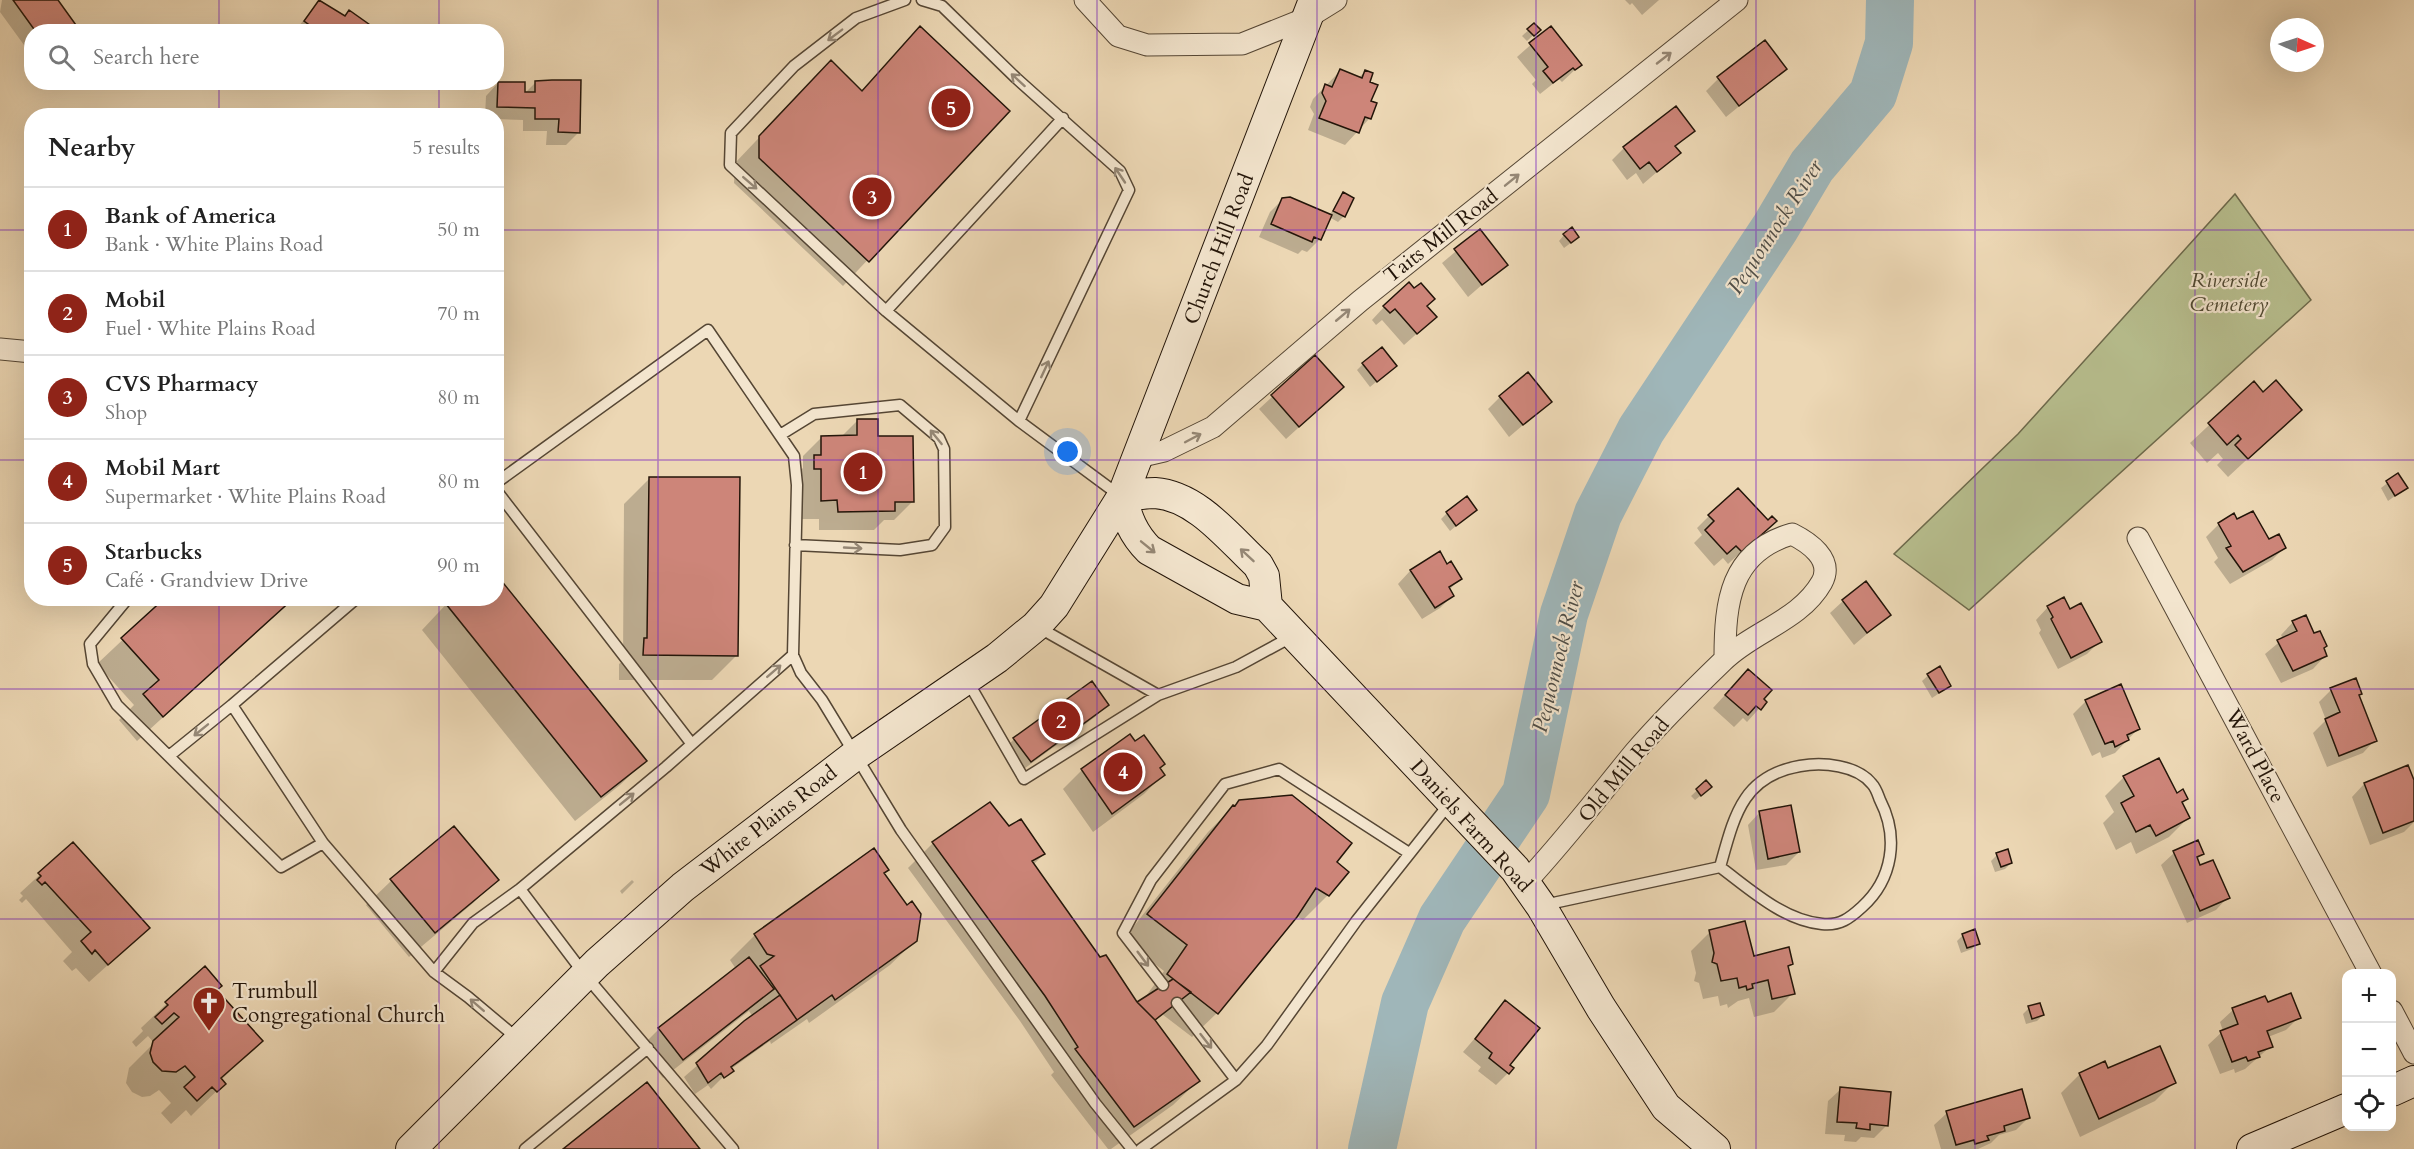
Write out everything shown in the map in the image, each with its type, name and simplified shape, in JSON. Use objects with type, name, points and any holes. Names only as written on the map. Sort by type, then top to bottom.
[{"type":"main road","name":"Church Hill Road","points":[[1122,497],[1311,9]]},
{"type":"main road","points":[[1152,493],[1166,495],[1182,500],[1198,509],[1258,565],[1264,576],[1267,606],[1237,599],[1149,550],[1138,539],[1128,521],[1122,497],[1152,493]]},
{"type":"main road","name":"White Plains Road","points":[[411,1149],[518,1039],[683,887],[854,756],[966,680],[1036,626],[1072,580],[1122,497]]},
{"type":"main road","name":"Daniels Farm Road","points":[[1267,606],[1476,826],[1527,886],[1601,1008],[1666,1107],[1715,1149]]},
{"type":"main road","points":[[2396,1088],[2414,1081]]},
{"type":"main road","points":[[2252,1149],[2342,1111]]},
{"type":"street","points":[[1085,0],[1118,36],[1147,45],[1242,44],[1311,9],[1336,0]]},
{"type":"street","name":"Taits Mill Road","points":[[1138,457],[1164,451],[1213,427],[1360,301],[1737,0]]},
{"type":"street","points":[[0,349],[24,351]]},
{"type":"street","name":"Old Mill Road","points":[[1527,886],[1636,751],[1725,658],[1799,609],[1823,580],[1823,562],[1813,545],[1792,534],[1762,545],[1747,561],[1733,585],[1725,617],[1725,658]]},
{"type":"street","name":"Ward Place","points":[[2138,538],[2368,969]]},
{"type":"street","points":[[2396,1020],[2414,1053]]},
{"type":"lane","points":[[905,0],[856,18],[794,66],[731,134],[730,165],[886,311],[1019,422],[1122,497]]},
{"type":"lane","points":[[922,0],[942,6],[1016,78],[1120,171],[1130,190],[1019,422]]},
{"type":"lane","points":[[886,311],[1063,118]]},
{"type":"lane","points":[[504,477],[708,330],[794,456],[797,485],[793,655],[801,673],[822,700],[901,830],[1095,1103],[1132,1149]]},
{"type":"lane","points":[[780,435],[814,414],[900,405],[939,438],[945,458],[945,527],[932,545],[900,550],[795,545]]},
{"type":"lane","points":[[504,500],[691,743]]},
{"type":"lane","points":[[121,606],[90,644],[93,664],[117,705],[281,867],[323,843]]},
{"type":"lane","points":[[169,756],[348,606]]},
{"type":"lane","points":[[1036,626],[1158,695]]},
{"type":"lane","points":[[966,680],[1024,779],[1158,695],[1236,667],[1294,636]]},
{"type":"lane","points":[[434,972],[473,923],[520,889],[666,767],[793,655]]},
{"type":"lane","points":[[232,705],[323,843],[434,972],[518,1039]]},
{"type":"lane","points":[[1527,886],[1720,867],[1768,902],[1795,917],[1824,924],[1847,921],[1874,896],[1889,865],[1892,837],[1884,808],[1872,784],[1851,769],[1811,764],[1779,770],[1752,788],[1735,816],[1720,867]]},
{"type":"lane","points":[[1163,985],[1123,933],[1151,880],[1225,784],[1279,770],[1409,853]]},
{"type":"lane","points":[[1141,1149],[1236,1080],[1267,1045],[1409,853],[1451,801]]},
{"type":"lane","points":[[520,889],[585,975],[733,1149]]},
{"type":"lane","points":[[1177,1003],[1236,1080]]},
{"type":"lane","points":[[525,1149],[648,1048]]},
{"type":"green space","name":"Riverside Cemetery","points":[[2235,194],[2311,300],[1969,610],[1894,554],[2018,434]]},
{"type":"building","points":[[13,0],[58,0],[75,24],[30,24]]},
{"type":"building","points":[[319,0],[345,16],[349,10],[369,24],[308,24],[304,21]]},
{"type":"building","points":[[1534,23],[1541,30],[1534,36],[1527,29]]},
{"type":"building","points":[[920,26],[1010,111],[869,262],[759,158],[759,136],[831,60],[862,91]]},
{"type":"building","points":[[1551,26],[1582,65],[1575,70],[1573,68],[1553,83],[1543,71],[1548,67],[1529,43]]},
{"type":"building","points":[[1765,40],[1787,69],[1739,106],[1717,77]]},
{"type":"building","points":[[1340,69],[1362,78],[1365,70],[1373,73],[1370,82],[1378,85],[1371,101],[1377,103],[1371,119],[1365,117],[1359,133],[1319,118],[1326,101],[1322,93],[1325,84],[1332,87]]},
{"type":"building","points":[[581,80],[580,133],[558,132],[559,119],[535,119],[535,108],[497,107],[498,90],[504,90],[504,82],[525,82],[525,92],[535,92],[535,81]]},
{"type":"building","points":[[1676,106],[1695,131],[1675,146],[1681,153],[1657,172],[1649,162],[1640,169],[1623,147]]},
{"type":"building","points":[[1343,192],[1354,198],[1345,217],[1333,211]]},
{"type":"building","points":[[1290,197],[1332,215],[1321,240],[1314,237],[1312,242],[1271,224],[1282,198]]},
{"type":"building","points":[[1572,227],[1579,237],[1571,243],[1563,234]]},
{"type":"building","points":[[1480,229],[1508,265],[1482,285],[1454,249]]},
{"type":"building","points":[[1409,282],[1414,288],[1421,283],[1435,299],[1427,306],[1437,317],[1417,334],[1395,309],[1390,313],[1383,306]]},
{"type":"building","points":[[1382,347],[1397,366],[1377,382],[1362,363]]},
{"type":"building","points":[[1315,355],[1344,387],[1299,427],[1271,395]]},
{"type":"building","points":[[1528,372],[1552,402],[1523,425],[1499,396]]},
{"type":"building","points":[[2276,380],[2302,410],[2248,459],[2235,445],[2241,439],[2238,435],[2227,445],[2208,423],[2254,381],[2263,392]]},
{"type":"building","points":[[857,419],[878,419],[878,436],[913,436],[914,502],[895,502],[895,511],[838,512],[837,500],[821,501],[821,469],[814,469],[814,455],[821,455],[821,436],[857,435]]},
{"type":"building","points":[[2398,473],[2408,488],[2395,496],[2386,481]]},
{"type":"building","points":[[649,477],[740,477],[738,656],[643,655],[644,638],[647,638]]},
{"type":"building","points":[[1738,488],[1768,520],[1772,516],[1777,521],[1742,552],[1736,546],[1727,554],[1705,530],[1714,521],[1708,515]]},
{"type":"building","points":[[1467,496],[1477,510],[1456,526],[1446,512]]},
{"type":"building","points":[[2253,511],[2269,539],[2279,534],[2286,548],[2243,572],[2226,548],[2231,546],[2218,523],[2234,513],[2237,519]]},
{"type":"building","points":[[1440,551],[1447,564],[1451,561],[1462,579],[1449,587],[1454,596],[1435,608],[1410,570]]},
{"type":"building","points":[[1866,581],[1891,615],[1867,633],[1842,600]]},
{"type":"building","points":[[504,584],[647,761],[601,797],[448,606],[504,606]]},
{"type":"building","points":[[2064,597],[2070,609],[2081,603],[2102,642],[2071,658],[2051,619],[2053,617],[2047,606]]},
{"type":"building","points":[[156,606],[285,606],[163,717],[143,694],[159,680],[121,638]]},
{"type":"building","points":[[2306,615],[2314,633],[2320,631],[2327,646],[2324,648],[2327,656],[2293,671],[2277,640],[2297,631],[2292,621]]},
{"type":"building","points":[[1940,666],[1951,686],[1939,693],[1927,674]]},
{"type":"building","points":[[1748,669],[1772,690],[1764,699],[1767,702],[1761,710],[1756,706],[1748,715],[1725,695]]},
{"type":"building","points":[[2356,678],[2362,694],[2359,695],[2377,741],[2339,756],[2325,719],[2340,712],[2330,688]]},
{"type":"building","points":[[1092,681],[1109,705],[1031,762],[1013,738]]},
{"type":"building","points":[[2121,684],[2140,729],[2127,735],[2129,740],[2115,747],[2113,741],[2105,744],[2085,700]]},
{"type":"building","points":[[1130,734],[1135,741],[1144,735],[1165,764],[1160,768],[1165,775],[1112,814],[1081,769]]},
{"type":"building","points":[[2159,758],[2177,793],[2183,789],[2188,799],[2182,802],[2190,818],[2156,836],[2150,825],[2136,832],[2121,803],[2134,796],[2123,776]]},
{"type":"building","points":[[2408,765],[2414,780],[2414,821],[2383,833],[2364,783]]},
{"type":"building","points":[[1706,780],[1712,787],[1701,796],[1696,789]]},
{"type":"building","points":[[1292,795],[1352,843],[1337,862],[1349,872],[1329,896],[1316,888],[1297,917],[1218,1014],[1167,974],[1187,945],[1147,914],[1239,800]]},
{"type":"building","points":[[990,802],[1009,826],[1021,819],[1045,854],[1032,861],[1100,957],[1106,955],[1137,1002],[1155,1020],[1200,1081],[1134,1127],[1075,1049],[1078,1047],[1045,996],[932,842]]},
{"type":"building","points":[[1791,805],[1800,852],[1768,859],[1759,811]]},
{"type":"building","points":[[454,826],[499,880],[435,933],[390,879]]},
{"type":"building","points":[[2198,840],[2204,854],[2197,857],[2200,865],[2213,860],[2230,898],[2200,911],[2173,851]]},
{"type":"building","points":[[73,842],[150,928],[108,965],[95,950],[92,954],[81,941],[91,932],[45,882],[42,885],[37,880],[41,876],[38,873]]},
{"type":"building","points":[[874,848],[889,870],[884,873],[907,905],[912,901],[921,914],[917,941],[835,1000],[832,995],[797,1020],[760,966],[774,956],[767,954],[754,934]]},
{"type":"building","points":[[2008,849],[2012,863],[2001,867],[1996,853]]},
{"type":"building","points":[[1745,921],[1754,956],[1789,947],[1793,964],[1788,966],[1795,994],[1772,999],[1768,980],[1752,984],[1753,988],[1747,990],[1746,986],[1739,988],[1737,978],[1721,981],[1717,964],[1712,962],[1714,953],[1709,930]]},
{"type":"building","points":[[1975,929],[1980,944],[1967,948],[1962,934]]},
{"type":"building","points":[[749,957],[774,989],[683,1060],[658,1028]]},
{"type":"building","name":"Trumbull Congregational Church","points":[[205,966],[222,986],[217,990],[263,1041],[221,1078],[226,1084],[217,1092],[212,1087],[197,1101],[184,1087],[195,1077],[185,1066],[176,1072],[162,1071],[153,1062],[150,1053],[153,1041],[179,1017],[174,1013],[162,1024],[155,1017],[168,1005],[165,1002]]},
{"type":"building","points":[[1173,979],[1191,992],[1155,1020],[1137,1002]]},
{"type":"building","points":[[2291,993],[2301,1018],[2267,1031],[2273,1047],[2258,1052],[2260,1057],[2248,1061],[2246,1057],[2232,1062],[2220,1031],[2238,1024],[2232,1008],[2265,996],[2268,1002]]},
{"type":"building","points":[[780,995],[797,1020],[731,1067],[734,1071],[724,1078],[721,1073],[708,1083],[696,1063],[744,1021]]},
{"type":"building","points":[[1505,1000],[1540,1028],[1510,1065],[1514,1068],[1509,1074],[1489,1058],[1492,1053],[1475,1039]]},
{"type":"building","points":[[2040,1003],[2044,1015],[2032,1019],[2028,1006]]},
{"type":"building","points":[[2160,1046],[2176,1083],[2099,1119],[2079,1073],[2105,1061],[2108,1068]]},
{"type":"building","points":[[647,1082],[700,1149],[563,1149]]},
{"type":"building","points":[[1840,1087],[1891,1092],[1888,1126],[1870,1124],[1870,1130],[1856,1128],[1857,1123],[1837,1122]]},
{"type":"building","points":[[2022,1089],[2030,1118],[2004,1126],[2005,1131],[1987,1136],[1989,1140],[1975,1144],[1974,1140],[1956,1145],[1946,1111]]},
{"type":"waterway","name":"Pequonnock River","points":[[1372,1149],[1405,1003],[1442,919],[1526,794],[1564,614],[1598,514],[1641,430],[1775,228],[1812,166],[1873,94],[1889,43],[1890,0]]},
{"type":"place","name":"Starbucks","points":[[951,108]]},
{"type":"place","name":"CVS Pharmacy","points":[[872,197]]},
{"type":"place","name":"Bank of America","points":[[863,472]]},
{"type":"place","name":"Mobil","points":[[1061,721]]},
{"type":"place","name":"Mobil Mart","points":[[1123,772]]},
{"type":"place","name":"Trumbull Congregational Church","points":[[209,1032]]}]
